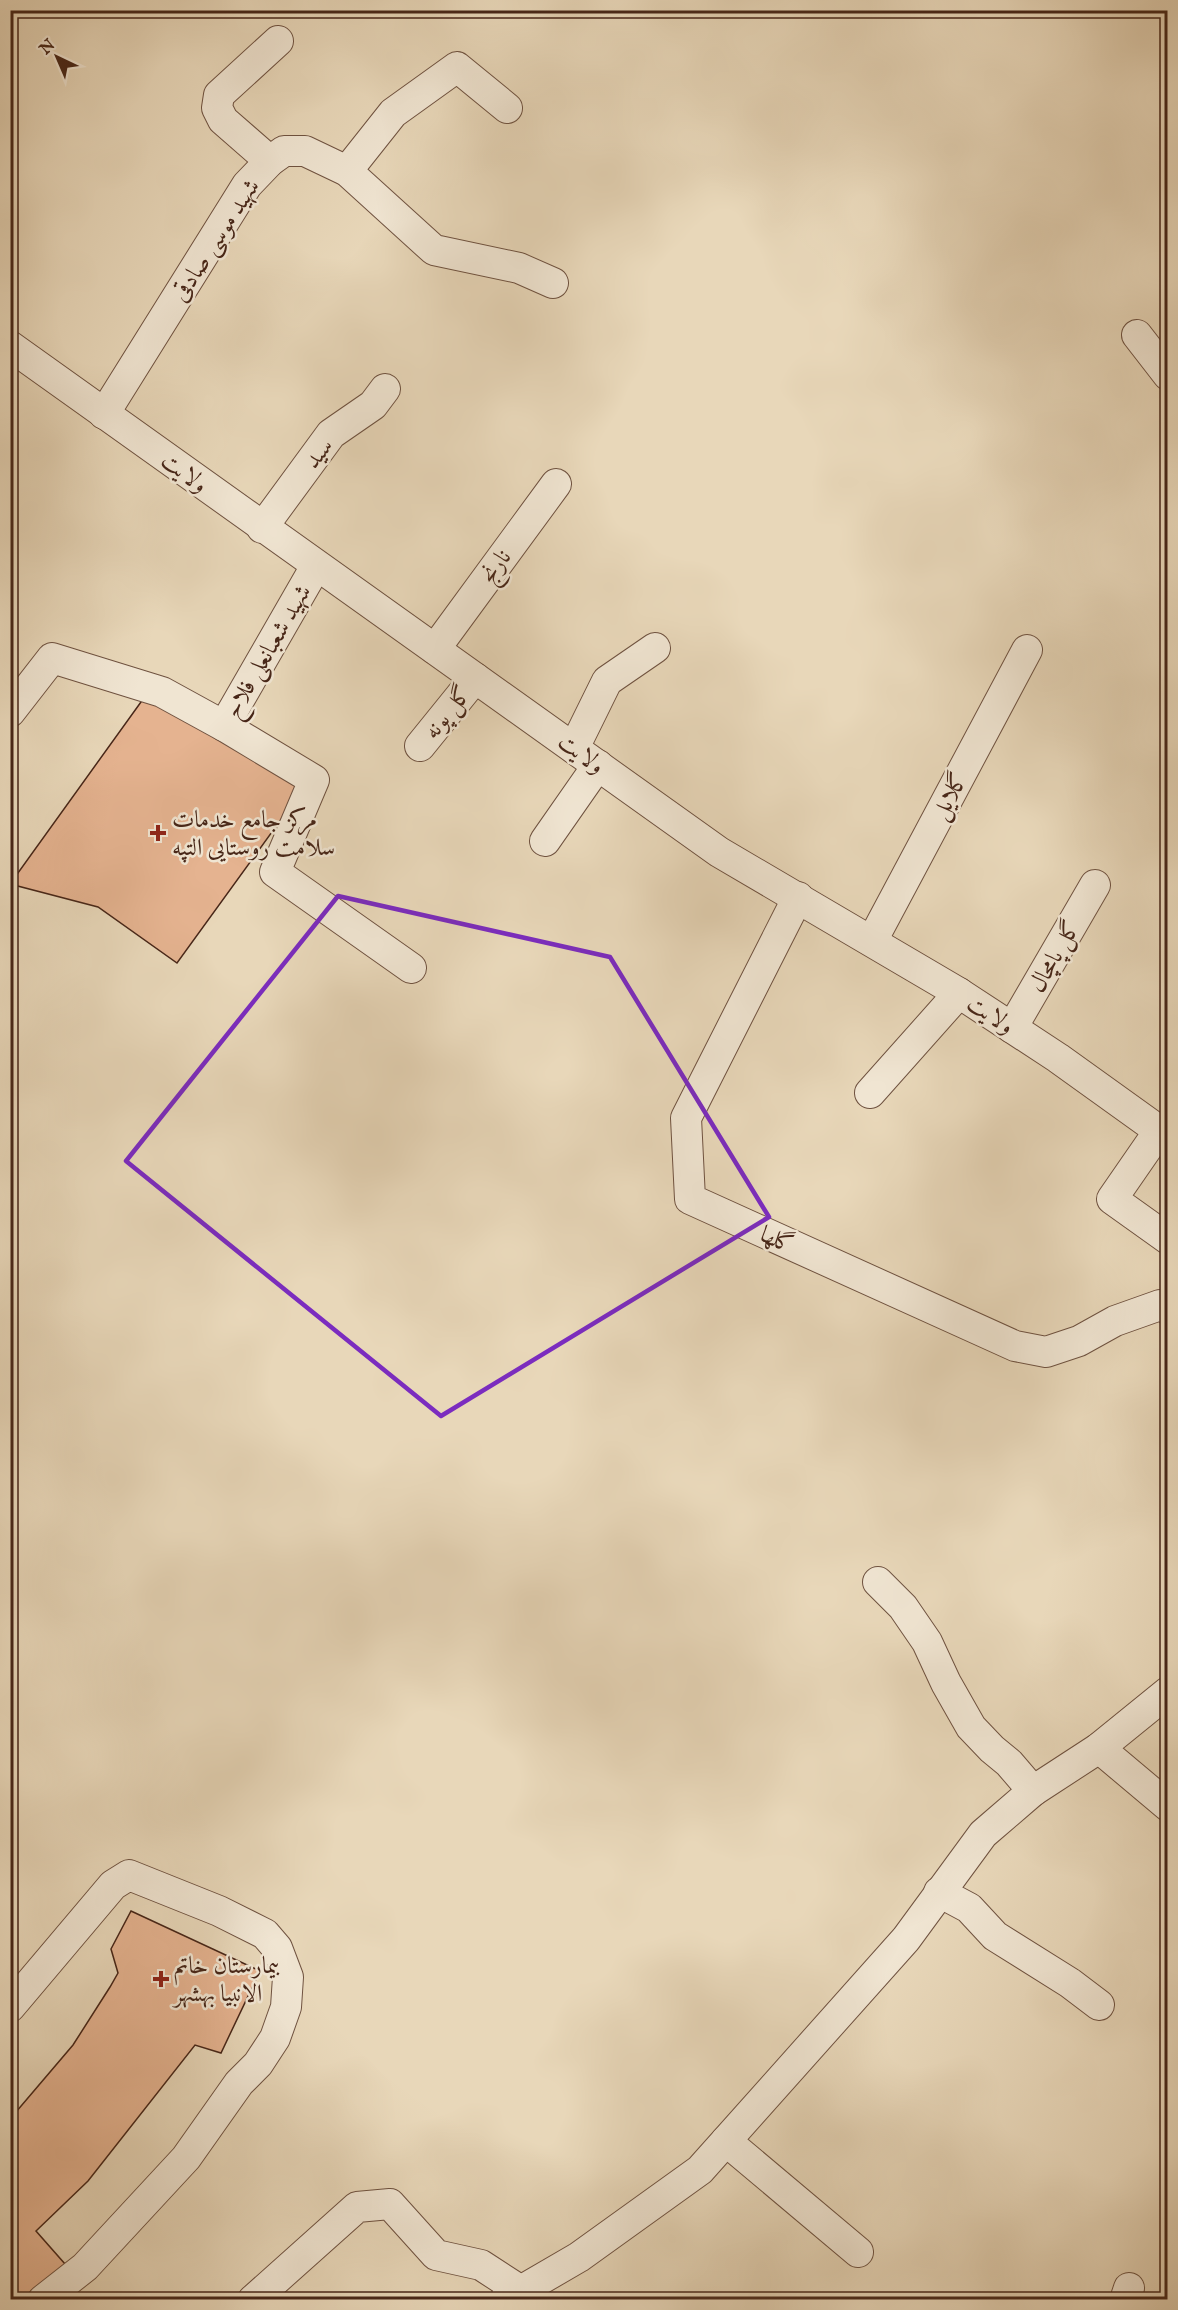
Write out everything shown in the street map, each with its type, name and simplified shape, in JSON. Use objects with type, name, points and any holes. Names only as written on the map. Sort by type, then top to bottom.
[{"type":"street","points":[[270,161],[223,120],[217,108],[219,95],[278,41]]},
{"type":"street","points":[[347,171],[393,113],[457,67],[507,108]]},
{"type":"street","name":"شهید موسی صادقی","points":[[104,414],[247,185],[270,161],[284,151],[305,151],[347,171],[434,250],[519,268],[553,283]]},
{"type":"street","points":[[1137,335],[1167,375]]},
{"type":"street","name":"ولایت","points":[[10,346],[719,852],[959,993],[1163,1134]]},
{"type":"street","name":"سید","points":[[262,528],[332,434],[373,405],[385,389]]},
{"type":"street","name":"نارنج","points":[[435,649],[556,484]]},
{"type":"street","name":"شهید شعبانعلی فلاح","points":[[316,566],[224,726],[315,780],[275,872],[411,968]]},
{"type":"street","points":[[545,841],[586,756],[607,681],[655,648]]},
{"type":"street","name":"گلایل","points":[[872,941],[1027,650]]},
{"type":"street","points":[[10,712],[52,658],[162,692],[224,726]]},
{"type":"street","name":"گل پونه","points":[[420,746],[475,678]]},
{"type":"street","name":"گل پامچال","points":[[1012,1028],[1095,885]]},
{"type":"street","name":"گلها","points":[[798,897],[686,1118],[690,1199],[1016,1346],[1046,1352],[1079,1341],[1115,1321],[1160,1305],[1167,1309]]},
{"type":"street","points":[[870,1093],[959,993]]},
{"type":"street","points":[[1163,1134],[1112,1199],[1167,1239]]},
{"type":"street","points":[[878,1582],[903,1608],[927,1642],[946,1683],[971,1727],[1009,1763],[1033,1791]]},
{"type":"street","points":[[253,2300],[357,2207],[390,2204],[436,2255],[481,2265],[513,2295],[579,2257],[700,2170],[906,1940],[983,1834],[1033,1791],[1099,1748],[1167,1692]]},
{"type":"street","points":[[1099,1748],[1167,1806]]},
{"type":"street","points":[[10,2007],[113,1885],[129,1875],[219,1911],[265,1934],[277,1948],[288,1977],[286,2007],[275,2038],[258,2064],[239,2083],[186,2158],[157,2190],[85,2267],[44,2300]]},
{"type":"street","points":[[939,1892],[969,1908],[995,1936],[1070,1983],[1099,2005]]},
{"type":"street","points":[[726,2141],[858,2252]]},
{"type":"highlighted area","points":[[338,896],[610,957],[769,1217],[441,1416],[126,1161]]},
{"type":"building","name":"مرکز جامع خدمات سلامت روستایی التپه","points":[[146,695],[306,785],[177,963],[98,907],[10,884]]},
{"type":"building","points":[[131,1911],[260,1971],[221,2053],[195,2045],[88,2181],[36,2231],[65,2264],[21,2300],[10,2300],[10,2119],[73,2045],[110,1987],[118,1973],[111,1949]]},
{"type":"place","name":"مرکز جامع خدمات سلامت روستایی التپه","points":[[158,833]]},
{"type":"place","name":"بیمارستان خاتم الانبیا بهشهر","points":[[161,1979]]}]
